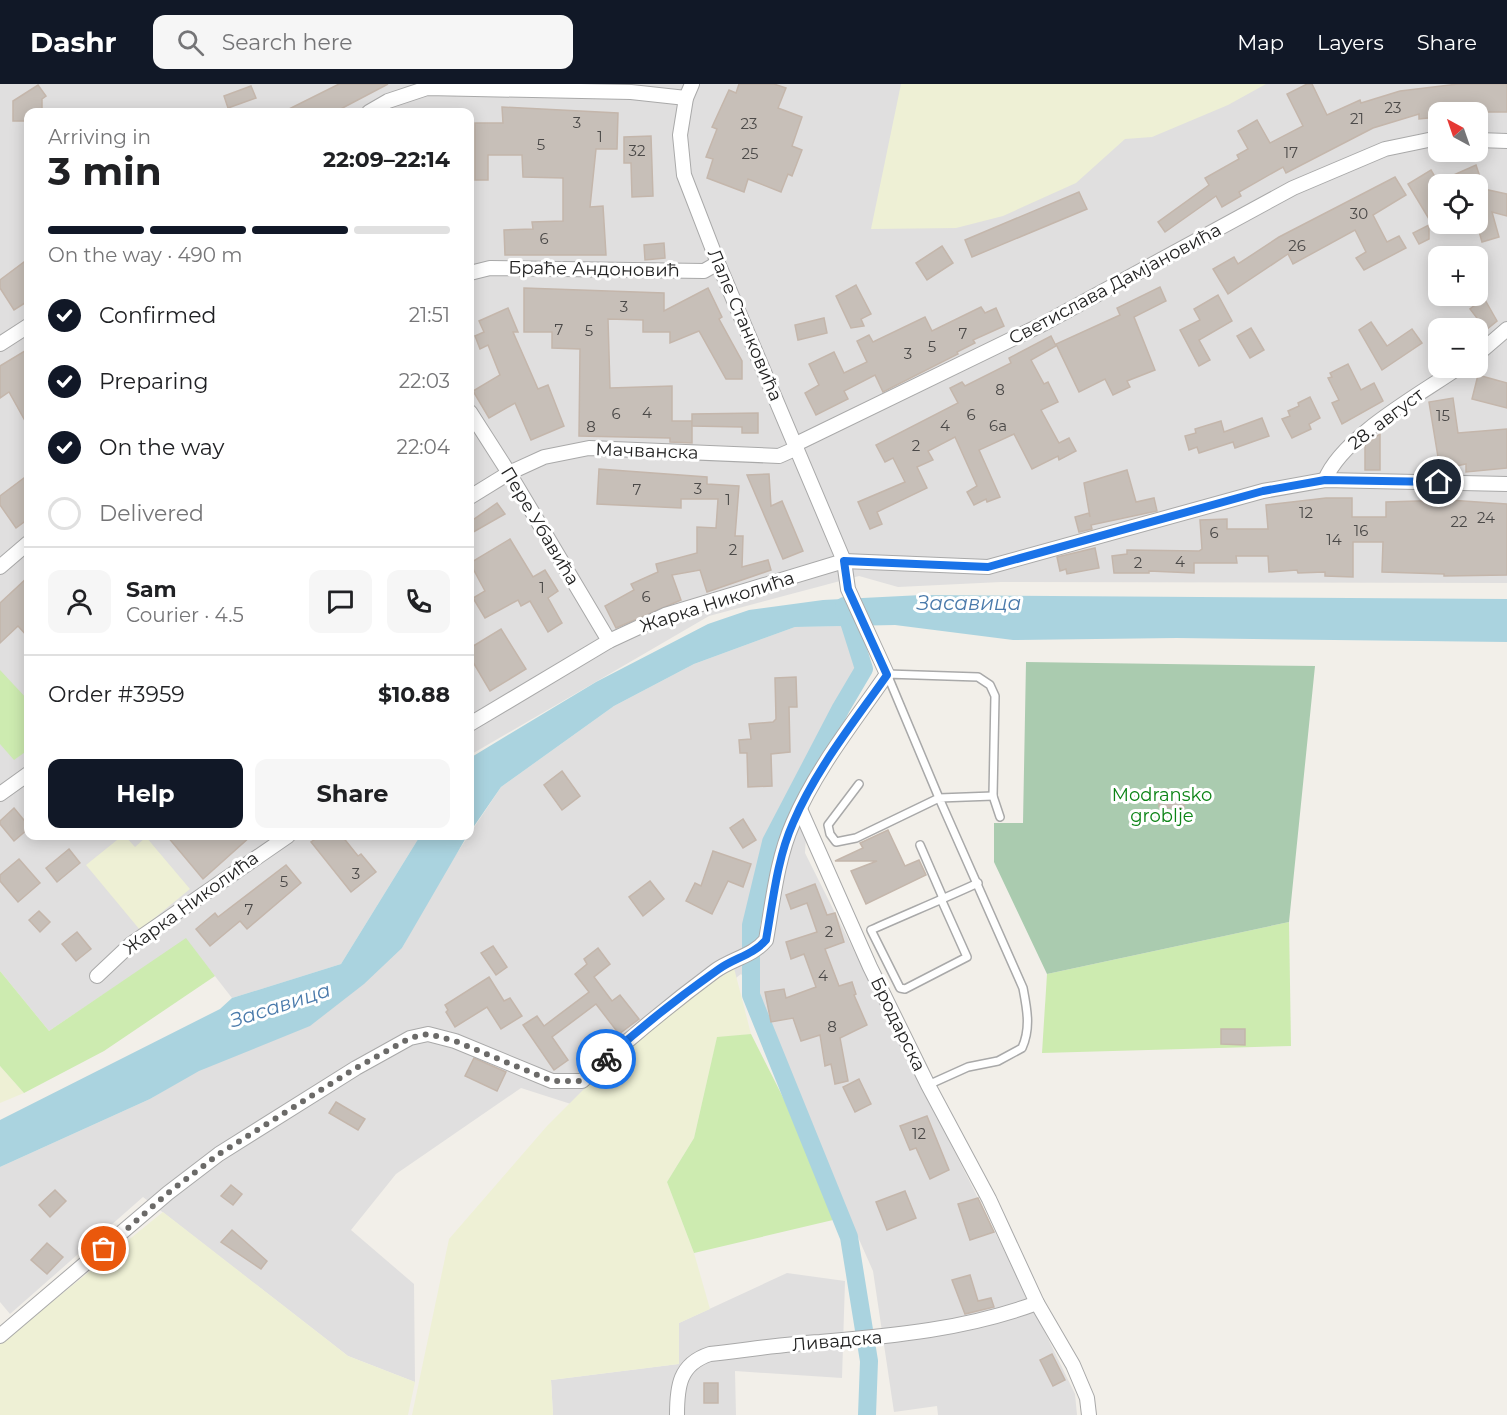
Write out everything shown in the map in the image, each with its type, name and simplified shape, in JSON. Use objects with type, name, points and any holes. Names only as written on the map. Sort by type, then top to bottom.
[{"type":"street","name":"Лале Станковића","points":[[692,84],[686,98],[680,135],[684,175],[718,263],[844,561],[848,589],[887,675]]},
{"type":"street","points":[[376,108],[388,101],[427,88],[631,92],[686,98]]},
{"type":"street","name":"Светислава Дамјановића","points":[[796,446],[1043,324],[1293,188],[1385,149],[1428,140]]},
{"type":"street","points":[[1488,140],[1507,141]]},
{"type":"street","name":"Браће Андоновић","points":[[474,272],[490,268],[704,271],[718,263]]},
{"type":"street","points":[[0,344],[24,329]]},
{"type":"street","points":[[1488,345],[1507,329]]},
{"type":"street","name":"28. август","points":[[1325,480],[1331,465],[1344,451],[1370,429],[1444,378]]},
{"type":"street","name":"Пере Убавића","points":[[474,417],[609,641]]},
{"type":"street","name":"Мачванска","points":[[474,495],[509,473],[544,457],[589,448],[779,456],[796,446]]},
{"type":"street","name":"Жарка Николића","points":[[474,722],[609,641],[665,615],[844,561],[988,567],[1263,491],[1325,480],[1507,484]]},
{"type":"street","points":[[0,567],[24,546]]},
{"type":"street","points":[[0,1336],[168,1193],[219,1154],[356,1068],[410,1038],[428,1034],[455,1041],[552,1081],[582,1081],[654,1016],[722,966],[758,949],[766,940],[781,856],[800,809],[834,749],[887,675]]},
{"type":"street","points":[[0,794],[24,777]]},
{"type":"street","name":"Бродарска","points":[[800,809],[870,967],[928,1085],[989,1198],[1037,1303],[1073,1365],[1087,1398],[1089,1415]]},
{"type":"street","name":"Жарка Николића","points":[[97,976],[131,944],[282,840]]},
{"type":"street","name":"Ливадска","points":[[677,1415],[679,1381],[688,1367],[702,1357],[889,1337],[944,1328],[1013,1312],[1037,1303]]},
{"type":"lane","points":[[928,1085],[968,1067],[998,1061],[1022,1048],[1028,1036],[1029,1016],[1023,988],[887,675],[978,677],[990,685],[995,696],[993,796],[1000,817]]},
{"type":"lane","points":[[859,784],[828,825],[830,834],[836,842],[856,838],[939,798],[993,796]]},
{"type":"lane","points":[[920,845],[942,898],[967,957],[905,989],[900,988],[871,930],[942,898],[978,883]]},
{"type":"shaded area","points":[[0,84],[1507,84],[1507,583],[1001,582],[898,587],[859,576],[709,616],[474,753],[474,108],[24,108],[24,840],[418,840],[341,964],[232,998],[186,939],[49,1031],[0,971]]},
{"type":"shaded area","points":[[844,626],[863,680],[811,753],[805,853],[1075,1394],[1077,1415],[938,1415],[937,1406],[894,1412],[873,1271],[807,1122],[757,995],[741,974],[574,1105],[521,1088],[396,1174],[351,1230],[414,1284],[415,1382],[348,1356],[143,1197],[10,1314],[0,1302],[0,1167],[150,1099],[402,948],[441,877],[466,840],[474,840],[474,828],[501,787],[614,706],[694,664],[795,627]]},
{"type":"shaded area","points":[[787,1273],[845,1281],[842,1378],[735,1371],[736,1415],[553,1415],[551,1380],[678,1364],[679,1323]]},
{"type":"green space","points":[[901,84],[1266,84],[1228,105],[1152,137],[1125,139],[1076,183],[1003,216],[956,228],[871,229]]},
{"type":"green space","name":"Modransko groblje","points":[[1026,662],[1315,666],[1289,922],[1047,974],[994,862],[994,823],[1023,823]]},
{"type":"green space","points":[[0,670],[24,696],[24,753],[14,760],[0,744]]},
{"type":"green space","points":[[117,840],[129,840],[135,847],[143,840],[149,840],[190,889],[140,930],[86,865]]},
{"type":"green space","points":[[1289,922],[1291,1046],[1042,1053],[1047,974]]},
{"type":"green space","points":[[186,938],[215,976],[104,1051],[24,1093],[0,1066],[0,971],[49,1031]]},
{"type":"green space","points":[[734,968],[751,1034],[717,1038],[694,1138],[667,1182],[694,1253],[710,1309],[679,1323],[679,1364],[551,1380],[553,1415],[412,1415],[449,1239],[547,1126],[594,1079],[671,1011]]},
{"type":"green space","points":[[751,1034],[801,1133],[833,1220],[694,1253],[667,1182],[694,1138],[717,1037]]},
{"type":"green space","points":[[0,1066],[24,1093],[0,1103]]},
{"type":"green space","points":[[163,1212],[348,1356],[415,1382],[408,1415],[0,1415],[0,1344]]},
{"type":"water","name":"Засавица","points":[[922,595],[1507,599],[1507,642],[1177,638],[1013,640],[895,625],[795,627],[694,664],[614,706],[501,787],[474,826],[474,756],[596,682],[708,624],[749,610],[823,600]]},
{"type":"water","name":"Засавица","points":[[418,840],[465,840],[402,948],[364,984],[310,1026],[199,1071],[150,1099],[0,1167],[0,1120],[220,1009],[232,998],[341,964]]},
{"type":"building","points":[[339,84],[388,84],[343,108],[291,108]]},
{"type":"building","points":[[739,84],[774,84],[786,88],[778,108],[802,117],[792,146],[802,150],[792,176],[788,174],[781,192],[748,179],[744,192],[707,178],[713,159],[706,157],[717,129],[712,127],[729,90],[736,93]]},
{"type":"building","points":[[1307,84],[1312,84],[1327,115],[1360,100],[1361,103],[1400,91],[1458,84],[1507,84],[1507,112],[1488,112],[1488,102],[1428,102],[1428,118],[1419,119],[1419,114],[1373,128],[1286,173],[1283,167],[1239,192],[1241,196],[1222,207],[1216,196],[1165,232],[1158,222],[1209,185],[1205,178],[1239,159],[1237,155],[1248,149],[1238,131],[1257,120],[1270,143],[1303,126],[1287,94]]},
{"type":"building","points":[[38,85],[46,96],[42,99],[42,108],[24,108],[24,121],[13,121],[13,101]]},
{"type":"building","points":[[251,86],[256,98],[228,108],[224,96]]},
{"type":"building","points":[[502,107],[618,113],[617,149],[596,149],[590,207],[603,206],[606,255],[505,255],[504,230],[533,229],[532,222],[563,221],[563,178],[523,177],[522,155],[488,155],[488,180],[475,180],[475,123],[503,123]]},
{"type":"building","points":[[651,136],[653,196],[632,197],[631,163],[624,163],[624,137]]},
{"type":"building","points":[[1476,165],[1479,174],[1456,174]]},
{"type":"building","points":[[1431,170],[1433,174],[1428,174],[1428,217],[1408,184]]},
{"type":"building","points":[[1395,177],[1406,195],[1373,215],[1387,242],[1399,236],[1406,248],[1364,270],[1356,258],[1366,252],[1355,230],[1293,264],[1288,254],[1228,294],[1213,269],[1234,257],[1238,264],[1279,237]]},
{"type":"building","points":[[1488,190],[1507,194],[1507,216],[1492,212],[1499,237],[1482,242],[1480,234],[1488,234]]},
{"type":"building","points":[[1079,192],[1087,209],[972,257],[965,240]]},
{"type":"building","points":[[1428,226],[1429,239],[1419,244],[1413,233]]},
{"type":"building","points":[[664,243],[665,258],[645,260],[644,245]]},
{"type":"building","points":[[942,246],[953,263],[927,280],[916,263]]},
{"type":"building","points":[[24,262],[24,304],[14,310],[0,288],[0,280]]},
{"type":"building","points":[[856,285],[871,314],[861,319],[864,326],[851,328],[836,296]]},
{"type":"building","points":[[1160,287],[1166,301],[1134,317],[1155,370],[1127,381],[1130,387],[1113,395],[1105,379],[1079,392],[1056,344],[1120,315],[1117,308]]},
{"type":"building","points":[[524,288],[664,293],[664,311],[708,288],[722,317],[719,319],[742,361],[742,379],[726,379],[699,331],[670,343],[670,332],[643,332],[643,320],[608,319],[610,388],[672,386],[672,421],[692,421],[692,443],[670,442],[670,438],[579,436],[580,349],[552,348],[552,332],[524,332]]},
{"type":"building","points":[[1218,295],[1232,321],[1199,340],[1210,360],[1199,366],[1180,330],[1200,320],[1194,309]]},
{"type":"building","points":[[1488,305],[1497,321],[1488,328],[1488,318],[1477,318],[1470,309],[1474,306]]},
{"type":"building","points":[[981,307],[985,313],[996,308],[1004,326],[973,340],[975,343],[957,352],[958,354],[883,392],[875,375],[844,391],[848,399],[816,415],[805,393],[819,385],[809,364],[834,352],[844,373],[867,362],[857,341],[869,335],[873,342],[925,317],[932,331]]},
{"type":"building","points":[[508,308],[518,332],[513,332],[538,389],[548,385],[564,426],[531,440],[515,403],[489,418],[474,390],[500,375],[488,345],[480,349],[475,336],[484,332],[479,321]]},
{"type":"building","points":[[824,318],[827,333],[798,340],[795,325]]},
{"type":"building","points":[[1371,322],[1387,346],[1412,329],[1422,343],[1382,370],[1359,330]]},
{"type":"building","points":[[1251,328],[1264,350],[1250,358],[1237,336]]},
{"type":"building","points":[[1051,336],[1056,346],[1031,360],[1044,384],[1048,382],[1058,402],[1041,410],[1059,443],[1069,438],[1076,451],[1059,460],[1058,456],[1032,469],[1014,434],[979,450],[1000,497],[987,502],[986,499],[974,505],[967,492],[977,486],[955,437],[928,451],[933,460],[917,467],[927,488],[877,512],[882,524],[870,529],[858,502],[905,482],[893,458],[885,462],[876,445],[958,403],[950,388],[962,382],[965,386],[1011,363],[1009,358]]},
{"type":"building","points":[[24,351],[24,419],[9,392],[0,398],[0,366]]},
{"type":"building","points":[[1348,364],[1361,390],[1374,383],[1383,401],[1342,424],[1332,403],[1339,400],[1328,378],[1332,377],[1330,373]]},
{"type":"building","points":[[1477,378],[1488,378],[1507,383],[1507,408],[1472,399]]},
{"type":"building","points":[[1310,397],[1320,418],[1309,424],[1311,429],[1292,438],[1282,419],[1290,416],[1288,411],[1299,406],[1298,403]]},
{"type":"building","points":[[1453,398],[1458,433],[1507,429],[1507,468],[1466,472],[1466,464],[1440,469],[1429,402]]},
{"type":"building","points":[[758,413],[758,433],[742,433],[742,427],[692,426],[692,414]]},
{"type":"building","points":[[1262,418],[1269,436],[1235,448],[1233,442],[1199,453],[1197,447],[1189,450],[1185,436],[1196,433],[1195,429],[1221,421],[1224,432]]},
{"type":"building","points":[[1380,434],[1380,470],[1365,470],[1365,445]]},
{"type":"building","points":[[599,469],[707,477],[707,484],[739,486],[735,536],[743,536],[742,567],[768,560],[771,570],[707,592],[700,570],[672,575],[681,600],[616,628],[605,606],[634,590],[631,584],[658,572],[656,564],[697,553],[697,527],[716,528],[718,499],[681,499],[681,508],[597,504]]},
{"type":"building","points":[[1127,470],[1136,502],[1154,498],[1157,511],[1091,525],[1092,529],[1079,532],[1075,517],[1089,513],[1090,517],[1084,483]]},
{"type":"building","points":[[769,474],[771,506],[782,501],[803,551],[783,559],[747,475]]},
{"type":"building","points":[[24,478],[24,522],[16,528],[0,505],[0,496]]},
{"type":"building","points":[[1326,498],[1352,498],[1352,517],[1386,517],[1386,502],[1449,500],[1507,504],[1507,575],[1444,576],[1444,574],[1382,572],[1383,542],[1353,542],[1353,577],[1325,576],[1325,572],[1298,573],[1297,570],[1269,572],[1268,556],[1236,556],[1237,563],[1194,563],[1194,573],[1149,571],[1149,573],[1114,573],[1112,556],[1127,554],[1127,550],[1199,551],[1202,549],[1200,520],[1227,519],[1227,529],[1268,529],[1266,505]]},
{"type":"building","points":[[497,503],[505,514],[474,532],[474,519]]},
{"type":"building","points":[[510,539],[533,577],[545,570],[558,591],[548,598],[562,623],[548,632],[530,601],[521,606],[518,600],[485,618],[474,600],[485,591],[474,570],[474,561]]},
{"type":"building","points":[[1095,548],[1099,568],[1067,574],[1066,569],[1060,571],[1057,557]]},
{"type":"building","points":[[24,581],[24,633],[18,626],[0,643],[0,603]]},
{"type":"building","points":[[501,629],[526,669],[490,691],[474,664],[474,646]]},
{"type":"building","points":[[796,677],[797,707],[789,707],[790,752],[771,754],[772,786],[748,787],[747,753],[740,753],[739,740],[751,739],[749,724],[773,722],[776,719],[775,678]]},
{"type":"building","points":[[562,771],[580,796],[562,810],[544,785]]},
{"type":"building","points":[[1159,789],[1185,790],[1184,808],[1159,807]]},
{"type":"building","points":[[14,808],[24,820],[24,832],[14,841],[0,821]]},
{"type":"building","points":[[743,819],[756,840],[743,848],[730,828]]},
{"type":"building","points":[[888,830],[905,866],[919,860],[926,875],[866,904],[851,871],[877,861],[835,861],[863,848],[860,843]]},
{"type":"building","points":[[170,840],[247,840],[203,879]]},
{"type":"building","points":[[314,840],[345,840],[358,856],[361,854],[376,872],[351,892],[311,842]]},
{"type":"building","points":[[69,849],[80,863],[57,882],[46,868]]},
{"type":"building","points":[[713,851],[751,864],[743,887],[728,881],[712,914],[686,901],[695,883],[701,886]]},
{"type":"building","points":[[19,859],[40,883],[18,902],[0,881],[0,875]]},
{"type":"building","points":[[286,865],[301,883],[247,929],[240,921],[210,946],[196,929],[215,913],[218,917]]},
{"type":"building","points":[[650,881],[664,899],[643,916],[629,897]]},
{"type":"building","points":[[815,884],[827,915],[835,913],[844,942],[825,949],[839,986],[852,982],[856,994],[854,995],[867,1025],[840,1038],[848,1081],[835,1084],[831,1064],[825,1066],[820,1035],[801,1041],[793,1018],[771,1022],[765,992],[784,989],[786,998],[816,987],[804,954],[791,959],[786,942],[817,932],[807,903],[791,909],[786,895]]},
{"type":"building","points":[[39,911],[50,922],[40,932],[29,920]]},
{"type":"building","points":[[77,932],[91,949],[76,961],[62,944]]},
{"type":"building","points":[[493,946],[507,967],[496,975],[481,953]]},
{"type":"building","points":[[598,948],[610,964],[594,977],[612,1001],[620,995],[639,1019],[619,1034],[596,1004],[552,1037],[568,1060],[554,1070],[523,1025],[537,1016],[544,1026],[589,992],[575,974],[587,964],[584,959]]},
{"type":"building","points":[[489,977],[504,1001],[510,998],[522,1016],[501,1029],[487,1007],[455,1027],[446,1012],[448,1010],[445,1005]]},
{"type":"building","points":[[1221,1029],[1245,1029],[1245,1045],[1221,1044]]},
{"type":"building","points":[[474,1058],[506,1072],[497,1091],[465,1076]]},
{"type":"building","points":[[859,1079],[871,1104],[855,1112],[843,1087]]},
{"type":"building","points":[[336,1102],[365,1119],[358,1130],[329,1113]]},
{"type":"building","points":[[927,1116],[949,1170],[930,1179],[916,1148],[910,1150],[900,1126]]},
{"type":"building","points":[[231,1185],[242,1194],[233,1205],[221,1196]]},
{"type":"building","points":[[55,1190],[66,1201],[50,1217],[39,1205]]},
{"type":"building","points":[[905,1191],[916,1218],[887,1230],[876,1202]]},
{"type":"building","points":[[978,1198],[994,1232],[970,1240],[958,1204]]},
{"type":"building","points":[[232,1230],[267,1261],[261,1269],[221,1242]]},
{"type":"building","points":[[47,1243],[63,1257],[47,1274],[31,1260]]},
{"type":"building","points":[[970,1275],[978,1301],[991,1298],[994,1307],[965,1314],[952,1280]]},
{"type":"building","points":[[1052,1354],[1065,1380],[1053,1386],[1040,1360]]},
{"type":"building","points":[[704,1383],[718,1383],[718,1403],[704,1403]]},
{"type":"waterway","points":[[844,606],[864,669],[771,842],[751,925],[751,995],[849,1237],[869,1361],[867,1415]]},
{"type":"way so far","points":[[104,1249],[168,1193],[219,1154],[356,1068],[410,1038],[428,1034],[455,1041],[552,1081],[582,1081],[606,1059]]},
{"type":"route","points":[[606,1059],[654,1016],[722,966],[758,949],[766,940],[781,856],[793,822],[834,749],[887,675],[848,589],[844,561],[988,567],[1263,491],[1325,480],[1439,482]]}]
